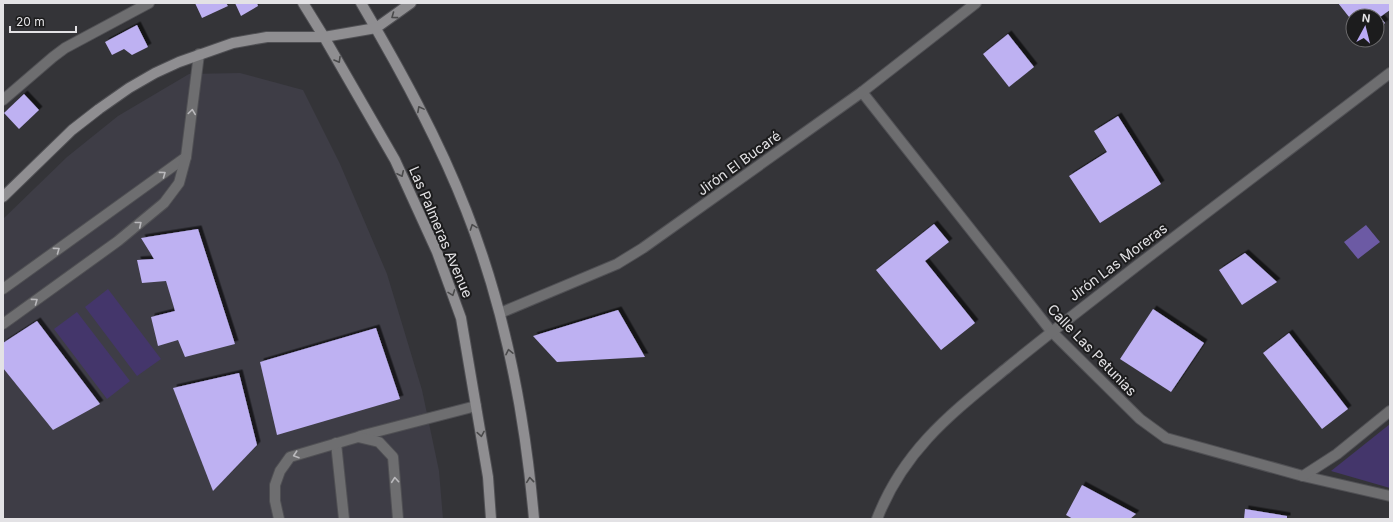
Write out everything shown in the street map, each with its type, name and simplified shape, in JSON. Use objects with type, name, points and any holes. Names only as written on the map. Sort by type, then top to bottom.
[{"type":"main road","name":"Las Palmeras Avenue","points":[[303,3],[395,160],[437,252],[461,318],[488,477],[491,519]]},
{"type":"main road","name":"Las Palmeras Avenue","points":[[361,3],[426,122],[447,165],[472,224],[485,261],[500,313],[517,390],[530,478],[534,519]]},
{"type":"main road","points":[[3,197],[72,130],[129,88],[154,73],[199,54],[233,43],[267,37],[324,37],[376,28],[411,3]]},
{"type":"street","points":[[3,100],[65,48],[150,3]]},
{"type":"street","name":"Jirón El Bucaré","points":[[500,313],[617,264],[644,248],[862,92],[976,3]]},
{"type":"street","points":[[3,324],[118,241],[164,203],[179,183],[186,157],[199,54]]},
{"type":"street","name":"Jirón Las Moreras","points":[[877,519],[889,491],[911,457],[927,438],[963,404],[1051,331],[1390,73]]},
{"type":"street","name":"Calle Las Petunias","points":[[862,92],[1051,331],[1140,419],[1166,438],[1303,476],[1390,496]]},
{"type":"street","points":[[3,289],[186,157]]},
{"type":"street","points":[[279,519],[275,501],[274,485],[280,471],[290,457],[336,443],[476,406]]},
{"type":"street","points":[[1303,476],[1337,454],[1390,411]]},
{"type":"street","points":[[358,437],[379,442],[393,457],[398,519]]},
{"type":"street","points":[[336,443],[344,519]]},
{"type":"shaded area","points":[[240,73],[303,90],[340,164],[387,274],[422,390],[439,471],[443,519],[3,519],[3,219],[67,157],[118,116],[189,74]]},
{"type":"shaded area","points":[[1366,225],[1380,242],[1358,259],[1344,242]]},
{"type":"shaded area","points":[[108,289],[161,359],[137,376],[85,307]]},
{"type":"shaded area","points":[[77,312],[130,381],[107,399],[54,329]]},
{"type":"shaded area","points":[[1390,424],[1390,488],[1331,471]]},
{"type":"building","points":[[195,3],[226,3],[228,6],[202,18]]},
{"type":"building","points":[[235,3],[257,3],[258,6],[241,16]]},
{"type":"building","points":[[1338,3],[1390,3],[1390,10],[1385,14],[1385,8],[1345,8],[1345,12]]},
{"type":"building","points":[[137,25],[148,47],[132,55],[124,49],[112,55],[105,42]]},
{"type":"building","points":[[1008,34],[1034,67],[1009,87],[983,54]]},
{"type":"building","points":[[24,94],[39,110],[19,129],[4,113]]},
{"type":"building","points":[[1118,116],[1161,184],[1100,223],[1069,176],[1107,152],[1094,131]]},
{"type":"building","points":[[934,224],[949,242],[925,261],[975,323],[941,350],[876,270]]},
{"type":"building","points":[[198,229],[235,344],[185,357],[178,340],[158,346],[151,317],[175,311],[166,281],[142,283],[137,260],[154,259],[141,238]]},
{"type":"building","points":[[1245,253],[1277,282],[1242,305],[1219,270]]},
{"type":"building","points":[[1153,309],[1204,343],[1171,392],[1120,359]]},
{"type":"building","points":[[618,310],[645,357],[557,362],[533,336]]},
{"type":"building","points":[[37,321],[100,404],[53,430],[3,368],[3,343]]},
{"type":"building","points":[[376,328],[400,399],[277,435],[260,362]]},
{"type":"building","points":[[1289,333],[1348,409],[1322,429],[1263,353]]},
{"type":"building","points":[[239,373],[257,445],[213,491],[173,388]]},
{"type":"building","points":[[1082,485],[1136,514],[1130,519],[1073,519],[1066,515]]},
{"type":"building","points":[[1245,509],[1287,516],[1287,519],[1244,519]]}]
